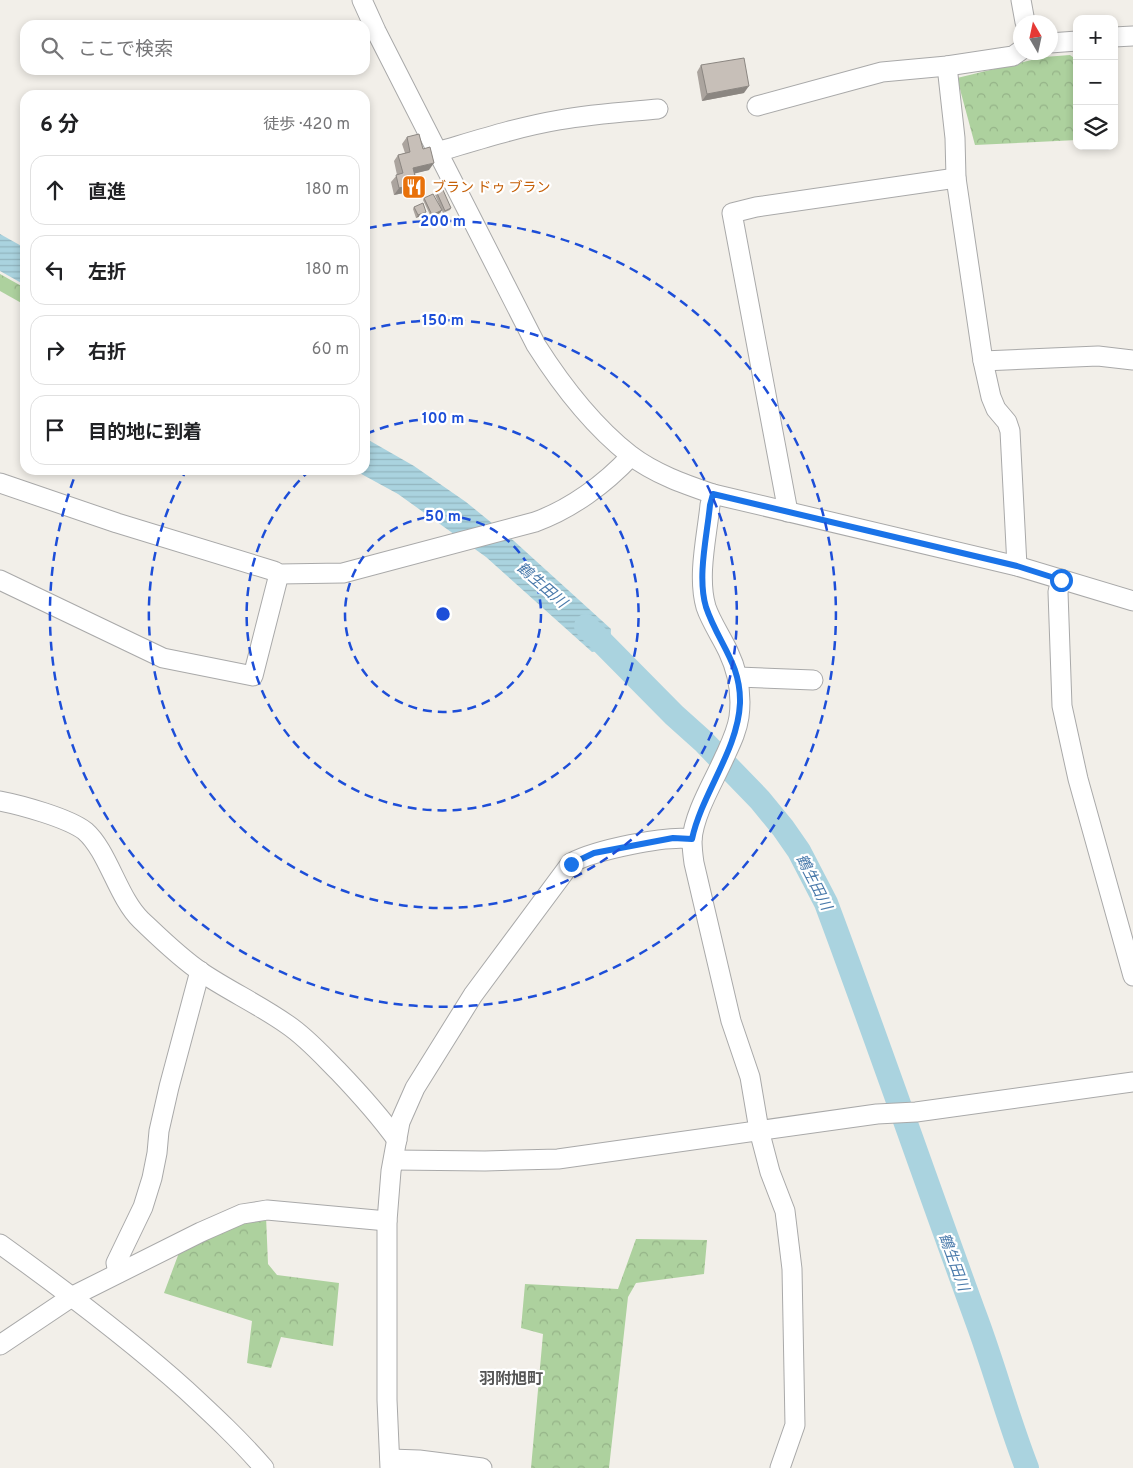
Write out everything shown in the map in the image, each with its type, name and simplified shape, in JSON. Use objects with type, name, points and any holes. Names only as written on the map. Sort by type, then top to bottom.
[{"type":"street","points":[[362,0],[536,345],[555,375],[580,406],[631,456],[674,480],[713,494],[1017,566],[1133,601]]},
{"type":"street","points":[[1021,0],[1024,15]]},
{"type":"street","points":[[1118,37],[1133,36]]},
{"type":"street","points":[[1058,42],[1073,41]]},
{"type":"street","points":[[757,106],[882,72],[947,66],[1013,56]]},
{"type":"street","points":[[947,66],[955,138],[956,178],[983,361],[991,397],[996,409],[1007,422],[1010,431],[1017,566]]},
{"type":"street","points":[[438,152],[516,129],[558,120],[594,114],[658,109]]},
{"type":"street","points":[[788,512],[732,213],[756,207],[956,178]]},
{"type":"street","points":[[983,361],[1098,356],[1133,360]]},
{"type":"street","points":[[0,483],[117,523],[279,574],[343,573],[535,522],[563,510],[601,483],[631,456]]},
{"type":"street","points":[[713,494],[710,505],[702,576],[706,606],[728,650],[738,677],[740,689],[739,717],[736,730],[696,819],[692,839],[694,863],[731,1021],[750,1077],[759,1130],[770,1172],[785,1211],[792,1269],[795,1425],[780,1468]]},
{"type":"street","points":[[0,580],[163,658],[254,676],[279,574]]},
{"type":"street","points":[[1061,580],[1058,592],[1062,706],[1078,779],[1133,976]]},
{"type":"street","points":[[738,677],[813,680]]},
{"type":"street","points":[[0,802],[18,804],[60,818],[84,830],[94,840],[120,890],[139,918],[176,953],[200,971],[289,1025],[311,1043],[380,1116],[397,1140]]},
{"type":"street","points":[[482,1468],[419,1460],[390,1463],[387,1400],[387,1221],[400,1122],[415,1088],[473,995],[571,864],[594,853],[673,838],[692,839]]},
{"type":"street","points":[[118,1273],[116,1263],[143,1207],[152,1178],[168,1087],[200,971]]},
{"type":"street","points":[[394,1160],[485,1162],[558,1159],[759,1130],[883,1114],[916,1112],[1133,1082]]},
{"type":"street","points":[[0,1345],[73,1296],[242,1214],[267,1210],[387,1221]]},
{"type":"street","points":[[0,1244],[73,1296],[152,1360],[217,1418],[264,1468]]},
{"type":"green space","points":[[1070,55],[1073,57],[1073,140],[975,145],[957,78],[1032,60],[1058,60],[1058,56]]},
{"type":"green space","points":[[0,274],[20,285],[20,302],[0,291]]},
{"type":"green space","points":[[266,1216],[268,1264],[277,1275],[339,1283],[333,1346],[281,1337],[271,1368],[247,1363],[252,1321],[164,1293],[180,1250],[244,1219]]},
{"type":"green space","points":[[636,1239],[707,1240],[704,1274],[636,1283],[628,1297],[609,1468],[531,1468],[543,1334],[521,1328],[525,1284],[618,1289]]},
{"type":"water","points":[[0,234],[20,245],[20,282],[0,271]]},
{"type":"water","points":[[370,441],[414,466],[466,502],[514,541],[611,629],[610,649],[592,652],[486,557],[398,494],[363,475],[370,475]]},
{"type":"building","points":[[744,58],[749,86],[707,94],[701,65]]},
{"type":"building","points":[[419,134],[423,149],[430,147],[434,163],[413,168],[417,184],[399,188],[396,175],[403,173],[398,155],[410,152],[407,137]]},
{"type":"building","points":[[443,190],[451,208],[445,211],[437,193]]},
{"type":"building","points":[[433,194],[442,210],[432,215],[424,198]]},
{"type":"building","points":[[423,203],[426,212],[418,215],[414,207]]},
{"type":"waterway","name":"鶴生田川","points":[[586,626],[760,800],[799,851],[826,903],[984,1339],[1027,1468]]},
{"type":"place","name":"ブラン ドゥ ブラン","points":[[414,187]]},
{"type":"district","name":"羽附旭町","points":[[511,1378]]},
{"type":"route","points":[[571,864],[594,853],[673,838],[692,839],[696,819],[736,730],[740,702],[738,677],[728,650],[706,606],[702,576],[710,505],[713,494],[1017,566],[1061,580]]}]
